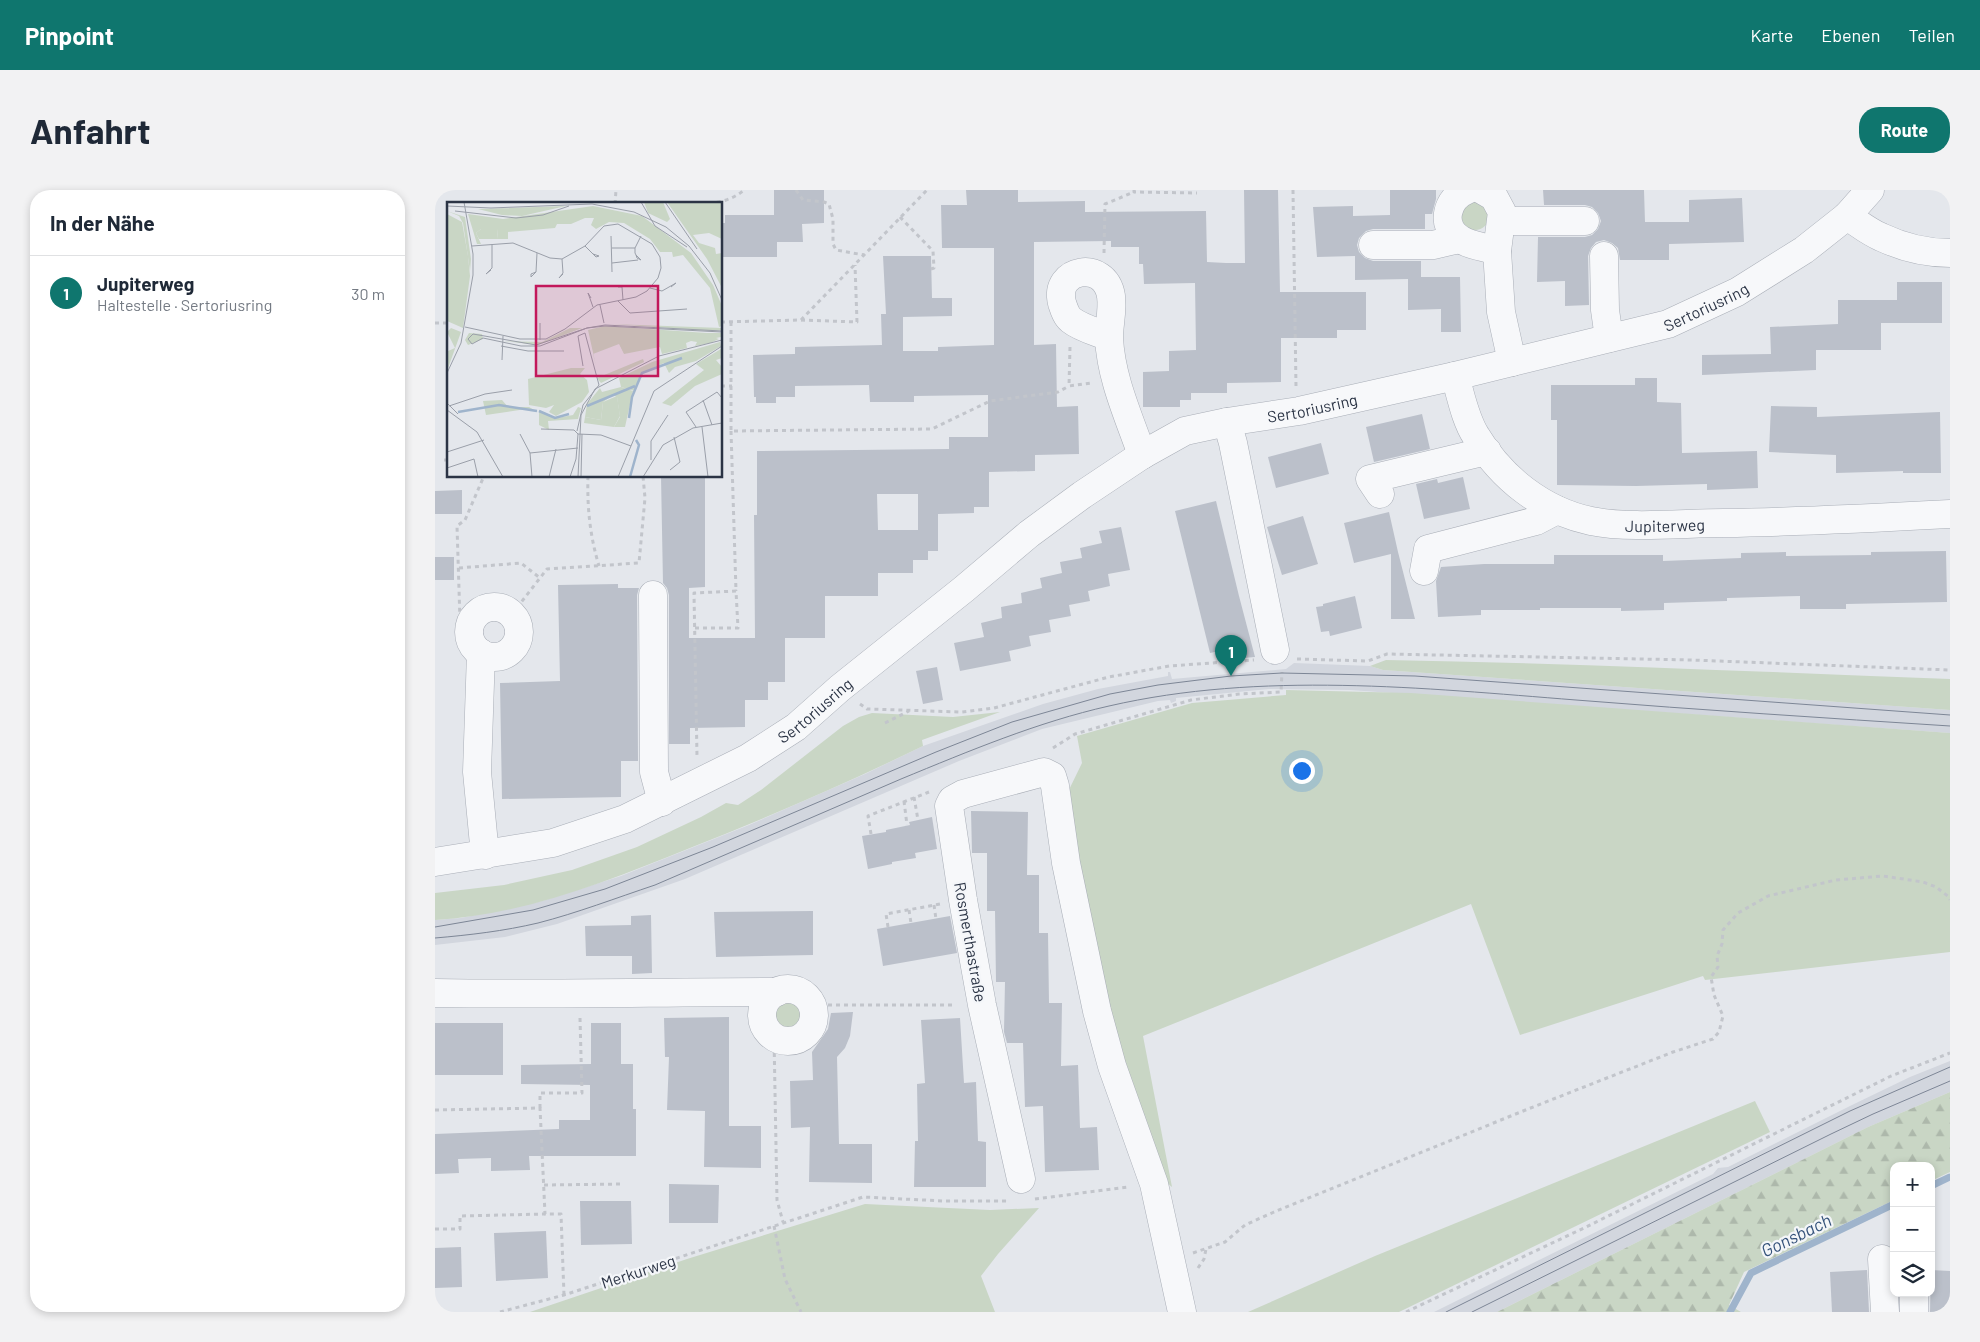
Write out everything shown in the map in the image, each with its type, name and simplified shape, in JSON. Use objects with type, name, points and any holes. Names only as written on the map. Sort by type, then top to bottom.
[{"type":"street","points":[[1459,239],[1448,225],[1447,216],[1453,198],[1467,190]]},
{"type":"street","points":[[1482,190],[1494,196],[1502,212],[1497,251],[1501,312],[1512,362]]},
{"type":"street","name":"Sertoriusring","points":[[435,862],[553,843],[625,819],[748,758],[796,727],[840,688],[1029,534],[1082,495],[1142,455],[1185,431],[1227,422],[1299,411],[1455,376],[1668,324],[1737,292],[1804,250],[1847,216],[1870,190]]},
{"type":"street","points":[[1847,216],[1881,237],[1934,253],[1950,253]]},
{"type":"street","points":[[1502,221],[1585,221]]},
{"type":"street","points":[[1373,246],[1433,245],[1459,239],[1497,251]]},
{"type":"street","points":[[1603,256],[1605,310],[1609,338]]},
{"type":"street","points":[[1109,337],[1085,328],[1070,319],[1061,298],[1065,282],[1072,275],[1092,272],[1102,278],[1110,289],[1112,306],[1109,337],[1115,380],[1142,455]]},
{"type":"street","name":"Jupiterweg","points":[[1455,376],[1475,435],[1501,470],[1526,492],[1557,510],[1592,521],[1621,524],[1783,522],[1950,514]]},
{"type":"street","points":[[1227,422],[1233,443],[1274,656]]},
{"type":"street","points":[[1380,494],[1370,479],[1487,451]]},
{"type":"street","points":[[1424,572],[1428,549],[1536,521],[1557,510]]},
{"type":"street","points":[[653,595],[654,772],[662,802]]},
{"type":"street","points":[[476,647],[497,657],[505,654],[517,644],[519,628],[512,614],[496,607],[480,611],[470,624],[476,647],[477,772],[485,855]]},
{"type":"street","points":[[952,800],[997,783],[1048,760],[1055,786],[1074,905],[1097,1011],[1112,1066],[1154,1184],[1183,1312]]},
{"type":"street","name":"Rosmerthastraße","points":[[952,800],[949,806],[949,814],[982,1005],[1021,1179]]},
{"type":"street","points":[[435,993],[579,994],[777,992],[793,990],[801,993],[812,1005],[813,1021],[805,1035],[790,1041],[774,1037],[764,1025],[763,1010],[770,996],[777,992]]},
{"type":"street","points":[[1882,1260],[1885,1312]]},
{"type":"street","points":[[1914,1297],[1914,1312]]},
{"type":"path","points":[[721,202],[737,196],[744,190]]},
{"type":"path","points":[[796,190],[803,200],[829,204],[833,219],[833,244],[836,250],[864,254]]},
{"type":"path","points":[[801,320],[927,190]]},
{"type":"path","points":[[1293,190],[1296,386],[1299,411]]},
{"type":"path","points":[[1102,278],[1105,204],[1134,191],[1197,193]]},
{"type":"path","points":[[900,217],[933,251],[934,268],[931,269]]},
{"type":"path","points":[[723,322],[801,320],[857,322],[855,264]]},
{"type":"path","points":[[1069,386],[1070,319]]},
{"type":"path","points":[[695,628],[738,628],[731,431],[731,322]]},
{"type":"path","points":[[731,431],[932,429],[990,401],[1058,392],[1069,386],[1115,380]]},
{"type":"path","points":[[723,386],[732,386]]},
{"type":"path","points":[[476,647],[460,621],[457,526],[465,520],[483,478]]},
{"type":"path","points":[[588,478],[587,505],[591,541],[599,566]]},
{"type":"path","points":[[512,614],[547,569],[639,563],[645,498],[643,478]]},
{"type":"path","points":[[459,568],[521,563],[540,578]]},
{"type":"path","points":[[698,784],[694,593],[736,591]]},
{"type":"path","points":[[867,709],[962,712],[994,708],[1081,684],[1169,666],[1274,656],[1368,661],[1387,654],[1692,660],[1950,670]]},
{"type":"path","points":[[1048,760],[1075,734],[1191,700],[1239,694],[1281,692]]},
{"type":"path","points":[[885,723],[910,711]]},
{"type":"path","points":[[871,834],[869,816],[904,801],[936,790],[952,800]]},
{"type":"path","points":[[914,797],[918,820]]},
{"type":"path","points":[[904,801],[907,825]]},
{"type":"path","points":[[1171,1260],[1225,1242],[1245,1225],[1267,1215],[1528,1109],[1673,1052],[1713,1039],[1719,1032],[1723,1016],[1711,977],[1718,967],[1717,956],[1722,944],[1723,930],[1738,913],[1768,896],[1836,880],[1883,876],[1923,882],[1936,887],[1949,897],[1950,900]]},
{"type":"path","points":[[888,927],[886,914],[963,900]]},
{"type":"path","points":[[933,905],[936,919]]},
{"type":"path","points":[[909,910],[911,923]]},
{"type":"path","points":[[545,1214],[540,1093],[582,1093],[579,994]]},
{"type":"path","name":"Rosmerthastraße","points":[[812,1005],[950,1005]]},
{"type":"path","points":[[774,1037],[777,1200],[783,1222]]},
{"type":"path","points":[[1406,1312],[1584,1228],[1891,1076],[1950,1053]]},
{"type":"path","points":[[435,1110],[540,1108]]},
{"type":"path","points":[[544,1185],[623,1184]]},
{"type":"path","name":"Merkurweg","points":[[500,1312],[563,1295],[863,1197],[889,1198]]},
{"type":"path","points":[[435,1229],[460,1229],[460,1216],[561,1214],[563,1295]]},
{"type":"path","points":[[774,1226],[785,1279],[801,1312]]},
{"type":"shaded area","points":[[1294,663],[1370,666],[1383,670],[1950,710],[1950,733],[1350,690],[1269,689],[1176,698],[1176,701],[1171,703],[1170,700],[1158,701],[1042,729],[959,761],[685,879],[557,924],[505,937],[435,945],[435,920],[461,918],[542,901],[621,876],[749,825],[865,774],[923,746],[1043,704],[1098,689],[1168,676],[1168,672],[1170,672],[1172,679],[1286,669]]},
{"type":"shaded area","points":[[1950,1061],[1950,1092],[1868,1127],[1497,1312],[1434,1312],[1713,1174],[1718,1168],[1728,1167],[1910,1077]]},
{"type":"green space","points":[[1475,202],[1485,206],[1489,216],[1485,226],[1475,230],[1465,226],[1461,216],[1465,206]]},
{"type":"green space","points":[[1386,660],[1597,665],[1950,679],[1950,710],[1383,670],[1370,666]]},
{"type":"green space","points":[[1286,690],[1411,693],[1950,733],[1950,952],[1705,980],[1703,976],[1520,1035],[1471,904],[1143,1036],[1172,1187],[1158,1176],[1115,1053],[1064,800],[1082,763],[1077,736],[1192,703],[1286,695]]},
{"type":"green space","points":[[1000,712],[922,740],[923,746],[837,786],[749,824],[597,884],[533,904],[468,917],[435,920],[435,893],[504,885],[572,870],[637,847],[726,803],[738,805],[761,790],[843,726],[859,717],[872,713],[953,717]]},
{"type":"green space","points":[[789,1000],[800,1004],[804,1015],[800,1026],[789,1030],[778,1026],[774,1015],[778,1004]]},
{"type":"green space","points":[[1950,1092],[1950,1172],[1935,1179],[1935,1162],[1890,1162],[1890,1202],[1744,1272],[1729,1305],[1741,1312],[1497,1312],[1868,1127]]},
{"type":"green space","points":[[1755,1101],[1770,1132],[1399,1312],[1248,1312],[1375,1256]]},
{"type":"green space","points":[[865,1204],[990,1210],[1039,1208],[981,1276],[995,1312],[530,1312],[687,1259]]},
{"type":"building","points":[[774,190],[824,190],[824,223],[802,224],[803,242],[777,242],[777,257],[723,257],[723,223],[725,223],[725,215],[774,215]]},
{"type":"building","points":[[966,190],[1018,190],[1018,202],[1085,201],[1085,212],[1206,211],[1207,262],[1245,263],[1244,190],[1278,190],[1280,292],[1366,292],[1366,330],[1337,330],[1337,338],[1281,338],[1281,382],[1227,383],[1227,393],[1191,393],[1191,400],[1180,400],[1180,407],[1143,407],[1143,372],[1169,371],[1169,351],[1196,350],[1195,283],[1144,284],[1143,264],[1139,264],[1139,247],[1111,247],[1111,241],[1034,242],[1034,345],[1056,344],[1057,407],[1078,406],[1079,454],[1035,455],[1035,471],[989,472],[989,507],[974,507],[974,513],[938,514],[938,551],[928,551],[928,560],[913,560],[913,573],[878,573],[878,596],[825,596],[825,638],[785,638],[785,682],[768,682],[768,700],[745,700],[745,727],[690,728],[690,744],[669,744],[669,595],[663,583],[661,478],[705,478],[705,587],[689,588],[689,638],[755,638],[754,515],[757,515],[757,451],[949,449],[949,437],[988,437],[988,395],[914,396],[914,402],[870,402],[869,385],[795,386],[795,397],[776,397],[776,403],[756,403],[756,397],[754,397],[753,355],[795,354],[795,347],[882,345],[881,314],[886,314],[883,256],[931,256],[932,298],[952,298],[952,316],[903,317],[903,351],[938,351],[938,347],[994,345],[994,248],[942,248],[941,205],[967,205]],"holes":[[[877,494],[918,494],[918,530],[878,530]]]},
{"type":"building","points":[[1390,190],[1436,190],[1432,214],[1425,214],[1425,229],[1373,229],[1366,231],[1359,238],[1357,245],[1359,252],[1365,258],[1373,261],[1421,261],[1421,277],[1460,277],[1461,332],[1441,332],[1441,309],[1408,310],[1408,279],[1355,280],[1355,256],[1317,257],[1313,207],[1353,206],[1353,216],[1390,215]]},
{"type":"building","points":[[1543,190],[1644,190],[1645,222],[1689,222],[1689,200],[1742,198],[1744,242],[1669,244],[1669,260],[1620,260],[1618,248],[1612,243],[1604,240],[1596,242],[1588,256],[1589,305],[1565,306],[1565,281],[1537,282],[1538,237],[1585,237],[1592,235],[1598,229],[1601,221],[1598,213],[1592,207],[1585,205],[1544,205]]},
{"type":"building","points":[[1897,282],[1942,282],[1942,323],[1881,323],[1881,350],[1816,350],[1816,370],[1702,375],[1702,355],[1771,354],[1770,327],[1838,324],[1838,300],[1897,300]]},
{"type":"building","points":[[1635,378],[1657,378],[1657,402],[1681,403],[1682,453],[1757,451],[1758,488],[1707,490],[1707,484],[1636,486],[1557,485],[1557,420],[1551,420],[1551,385],[1635,385]]},
{"type":"building","points":[[1771,406],[1817,407],[1817,417],[1940,412],[1941,473],[1903,473],[1903,471],[1836,473],[1836,455],[1769,452]]},
{"type":"building","points":[[1422,414],[1430,449],[1374,462],[1366,427]]},
{"type":"building","points":[[1321,443],[1329,474],[1276,488],[1268,457]]},
{"type":"building","points":[[1463,477],[1470,509],[1424,519],[1416,484],[1437,479],[1438,483]]},
{"type":"building","points":[[462,490],[462,514],[435,514],[435,491]]},
{"type":"building","points":[[1216,501],[1255,657],[1220,660],[1219,651],[1210,653],[1175,511]]},
{"type":"building","points":[[1389,512],[1415,619],[1391,619],[1391,554],[1354,563],[1344,523]]},
{"type":"building","points":[[1303,516],[1318,564],[1282,575],[1267,527]]},
{"type":"building","points":[[1121,527],[1130,570],[1108,574],[1110,586],[1088,591],[1090,601],[1069,605],[1071,616],[1049,620],[1051,632],[1029,636],[1031,646],[1009,651],[1011,661],[960,671],[954,643],[984,637],[981,623],[1002,618],[1001,607],[1022,603],[1021,593],[1042,588],[1040,578],[1062,573],[1060,562],[1082,558],[1080,548],[1102,543],[1099,531]]},
{"type":"building","points":[[1946,551],[1947,602],[1846,604],[1846,609],[1800,609],[1800,596],[1727,598],[1727,601],[1664,603],[1664,610],[1621,611],[1621,608],[1540,608],[1540,610],[1481,610],[1481,615],[1438,617],[1436,581],[1441,567],[1484,564],[1554,564],[1554,555],[1663,555],[1663,561],[1741,558],[1741,553],[1786,552],[1786,556],[1871,555],[1871,552]]},
{"type":"building","points":[[435,557],[454,557],[454,580],[435,580]]},
{"type":"building","points":[[618,584],[618,588],[639,588],[637,595],[638,761],[621,761],[621,797],[502,799],[500,683],[560,681],[558,585]]},
{"type":"building","points":[[1355,596],[1362,628],[1330,636],[1329,631],[1321,632],[1316,607]]},
{"type":"building","points":[[937,667],[943,700],[923,704],[916,671]]},
{"type":"building","points":[[971,811],[1028,812],[1027,875],[1039,875],[1039,933],[1048,933],[1049,1003],[1062,1003],[1061,1066],[1078,1065],[1080,1128],[1097,1127],[1099,1170],[1045,1172],[1043,1106],[1025,1107],[1023,1043],[1007,1043],[1004,1032],[1005,982],[996,982],[995,911],[987,911],[987,853],[972,853]]},
{"type":"building","points":[[932,817],[937,849],[915,853],[916,858],[868,869],[862,836],[886,832],[886,830],[910,825],[909,822]]},
{"type":"building","points":[[813,911],[813,955],[716,957],[714,912]]},
{"type":"building","points":[[651,915],[652,973],[632,974],[632,956],[586,956],[585,926],[631,925],[631,916]]},
{"type":"building","points":[[950,916],[957,953],[883,966],[877,929]]},
{"type":"building","points":[[853,1012],[850,1036],[845,1048],[837,1057],[839,1144],[872,1144],[872,1183],[809,1182],[810,1127],[791,1128],[790,1081],[813,1080],[812,1052],[828,1029],[831,1013]]},
{"type":"building","points":[[729,1017],[729,1126],[761,1126],[761,1168],[704,1167],[705,1111],[667,1110],[669,1057],[665,1057],[664,1018]]},
{"type":"building","points":[[960,1018],[964,1083],[976,1082],[978,1141],[986,1142],[986,1187],[914,1187],[915,1141],[918,1141],[917,1084],[925,1083],[921,1020]]},
{"type":"building","points":[[435,1023],[503,1023],[503,1075],[435,1075]]},
{"type":"building","points":[[591,1023],[621,1023],[621,1064],[633,1064],[633,1109],[636,1109],[636,1156],[529,1156],[530,1170],[491,1171],[491,1158],[458,1159],[459,1173],[435,1174],[435,1134],[559,1129],[559,1120],[590,1120],[590,1085],[521,1084],[521,1065],[591,1064]]},
{"type":"building","points":[[669,1184],[719,1185],[718,1223],[669,1223]]},
{"type":"building","points":[[580,1201],[631,1201],[632,1244],[581,1245]]},
{"type":"building","points":[[546,1231],[548,1278],[496,1281],[494,1233]]},
{"type":"building","points":[[461,1247],[462,1287],[435,1288],[435,1248]]},
{"type":"building","points":[[1867,1270],[1869,1312],[1832,1312],[1830,1272]]},
{"type":"building","points":[[1935,1270],[1950,1271],[1950,1312],[1930,1312],[1930,1297],[1935,1297]]},
{"type":"waterway","name":"Gonsbach","points":[[1935,1184],[1950,1177]]},
{"type":"waterway","name":"Gonsbach","points":[[1730,1312],[1751,1273],[1890,1206]]},
{"type":"tram line","points":[[435,927],[533,910],[605,889],[713,847],[936,752],[1012,722],[1110,694],[1158,685],[1231,676],[1282,673],[1415,676],[1950,715]]},
{"type":"tram line","points":[[435,938],[512,928],[538,923],[582,910],[655,885],[901,779],[1004,738],[1082,713],[1166,695],[1283,686],[1401,687],[1716,711],[1950,726]]},
{"type":"tram line","points":[[1446,1312],[1850,1111],[1950,1067]]},
{"type":"tram line","points":[[1472,1312],[1831,1134],[1950,1081]]},
{"type":"place","name":"Jupiterweg","points":[[1231,676]]}]
